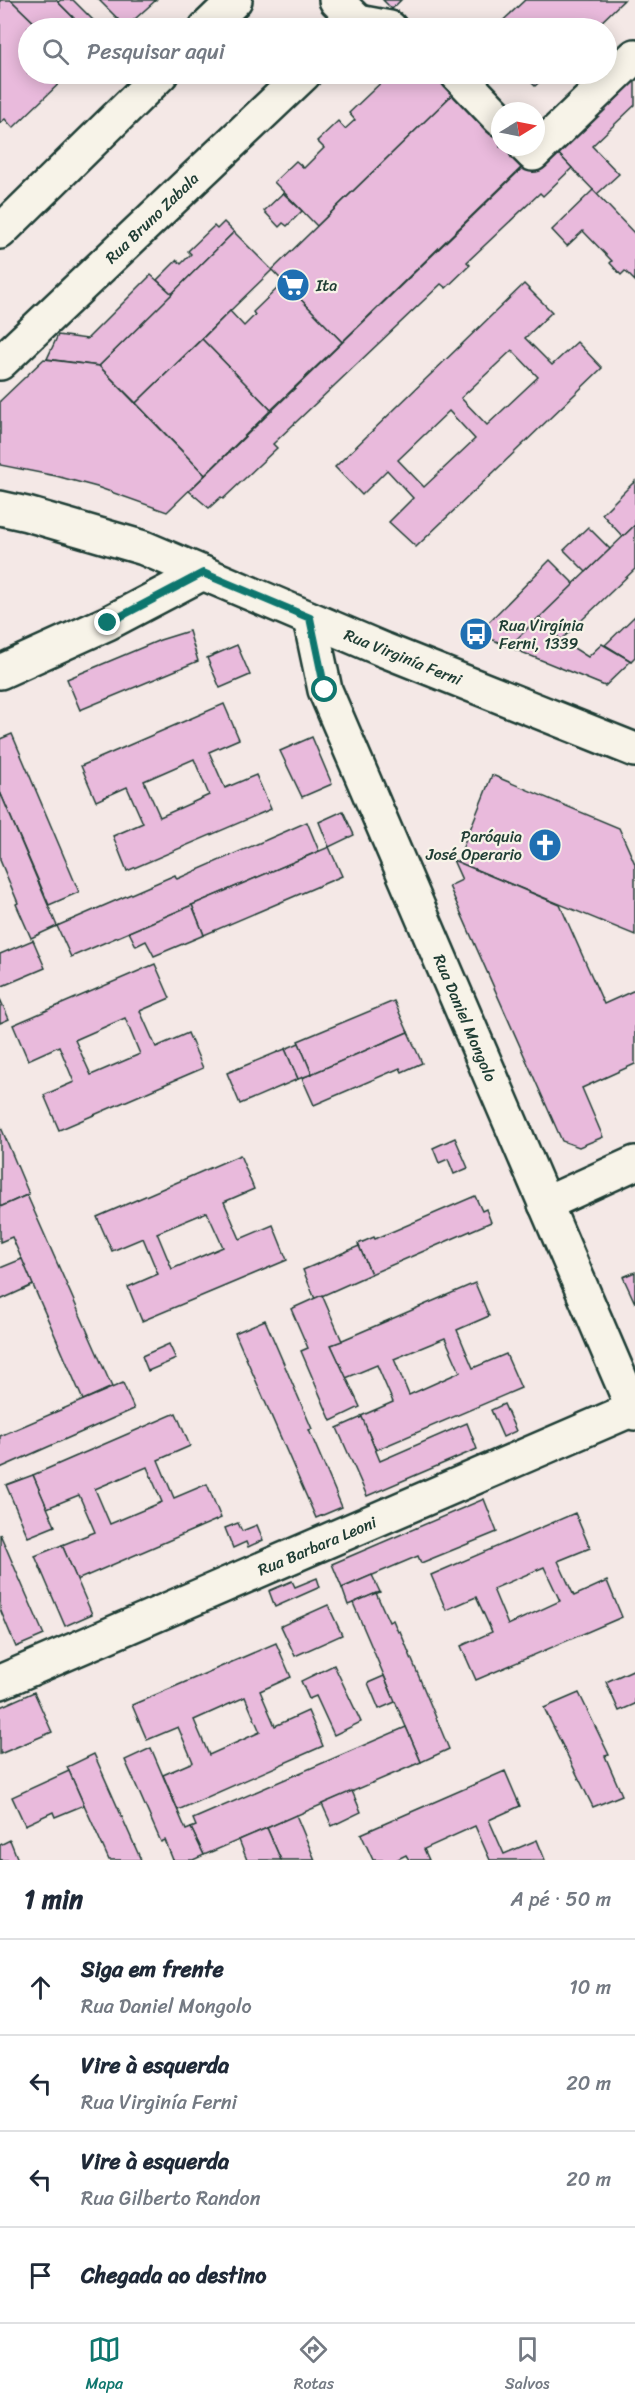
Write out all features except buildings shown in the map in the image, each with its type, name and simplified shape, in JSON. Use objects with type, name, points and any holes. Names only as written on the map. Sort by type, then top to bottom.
[{"type":"street","points":[[216,18],[235,0]]},
{"type":"street","points":[[617,73],[635,56]]},
{"type":"street","points":[[0,232],[151,84]]},
{"type":"street","name":"Rua Bruno Zabala","points":[[0,363],[293,84]]},
{"type":"street","points":[[467,84],[491,110]]},
{"type":"street","points":[[545,142],[606,84]]},
{"type":"street","name":"Rua Virginía Ferni","points":[[0,508],[144,548],[635,750]]},
{"type":"street","points":[[0,672],[108,623],[203,573]]},
{"type":"street","name":"Rua Daniel Mongolo","points":[[310,618],[325,690],[634,1411]]},
{"type":"street","points":[[544,1204],[635,1164]]},
{"type":"street","name":"Rua Barbara Leoni","points":[[0,1682],[634,1411]]},
{"type":"place","name":"Ita","points":[[293,285]]},
{"type":"place","name":"Rua Virgínia Ferni, 1339","points":[[476,634]]},
{"type":"place","name":"Paróquia José Operario","points":[[545,845]]},
{"type":"route","points":[[108,623],[203,573],[310,618],[325,690]]}]
